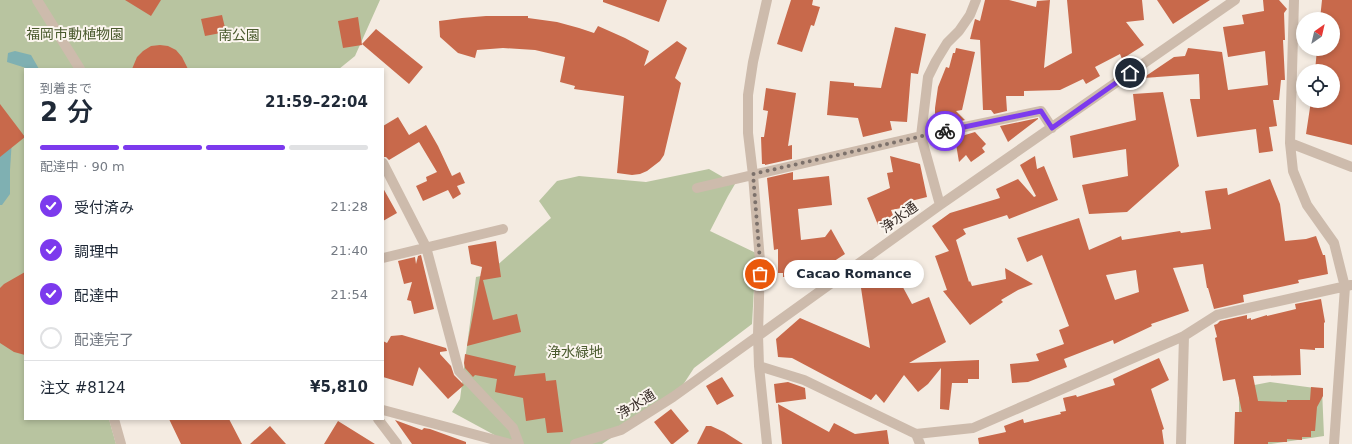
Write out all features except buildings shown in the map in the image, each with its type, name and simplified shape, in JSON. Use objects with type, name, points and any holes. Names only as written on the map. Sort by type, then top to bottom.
[{"type":"street","points":[[37,0],[79,68]]},
{"type":"street","points":[[767,0],[753,62],[748,95],[748,133],[760,261],[758,335],[759,366],[767,444]]},
{"type":"street","points":[[940,205],[921,136],[928,77],[947,43],[959,31],[970,15],[976,0]]},
{"type":"street","name":"浄水通","points":[[574,444],[621,430],[673,397],[940,205],[1235,0]]},
{"type":"street","points":[[1294,0],[1290,143],[1293,171],[1307,205],[1334,243],[1349,286],[1334,444]]},
{"type":"street","points":[[697,188],[921,136],[1041,111],[1052,128]]},
{"type":"street","points":[[1290,143],[1352,167]]},
{"type":"street","points":[[384,166],[426,247],[459,371],[513,428],[519,444]]},
{"type":"street","points":[[384,258],[503,229]]},
{"type":"street","points":[[759,366],[804,380],[916,434],[973,428],[1184,336],[1217,315],[1349,286]]},
{"type":"street","points":[[1181,444],[1184,336]]},
{"type":"street","points":[[384,410],[510,444]]},
{"type":"street","points":[[114,420],[121,444]]},
{"type":"street","points":[[379,420],[397,444]]},
{"type":"street","points":[[916,434],[920,444]]},
{"type":"green space","name":"南公園","points":[[0,0],[380,0],[355,56],[340,68],[24,68],[24,420],[109,420],[116,444],[0,444]]},
{"type":"green space","name":"浄水緑地","points":[[709,169],[735,184],[710,231],[756,253],[752,324],[694,368],[677,394],[602,444],[501,444],[500,438],[452,412],[460,399],[476,277],[486,275],[551,218],[539,201],[557,181],[579,176],[646,182]]},
{"type":"green space","points":[[1270,382],[1322,389],[1324,436],[1271,444],[1239,444],[1239,388]]},
{"type":"water","points":[[15,51],[31,55],[38,68],[26,68],[7,62],[8,53]]},
{"type":"water","points":[[0,127],[12,139],[10,194],[2,205],[0,205]]},
{"type":"way so far","points":[[760,274],[753,174],[945,131]]},
{"type":"place","name":"Cacao Romance","points":[[760,274]]},
{"type":"route","points":[[945,131],[1041,111],[1052,128],[1130,73]]},
{"type":"park label","name":"福岡市動植物園","points":[[75,34]]}]
